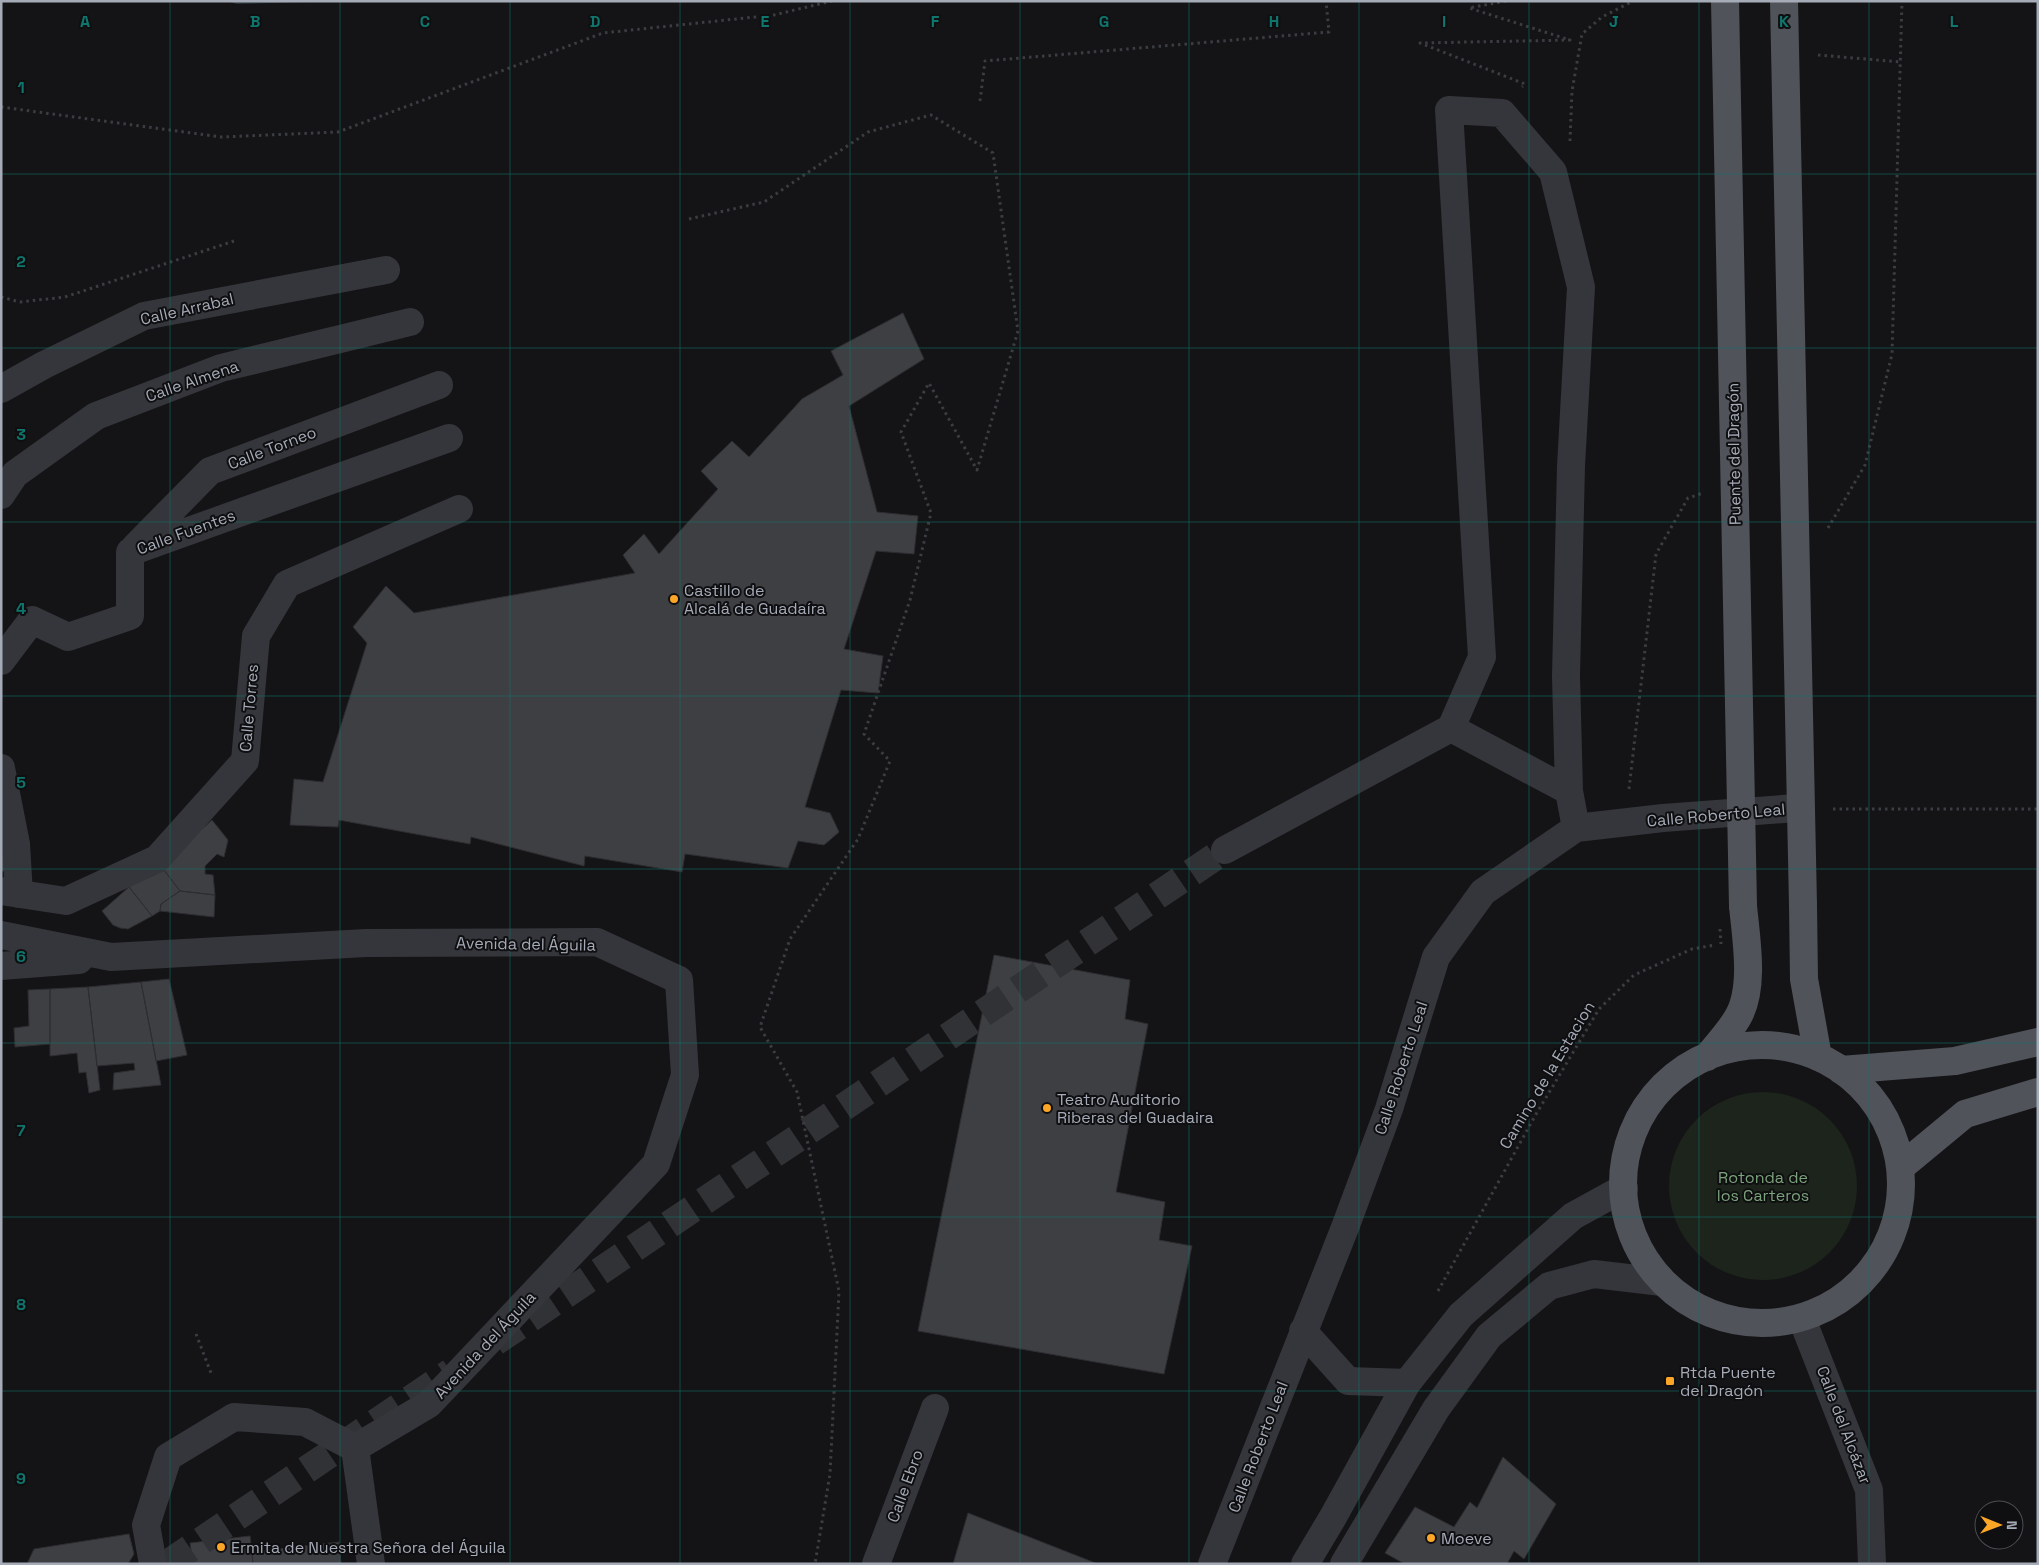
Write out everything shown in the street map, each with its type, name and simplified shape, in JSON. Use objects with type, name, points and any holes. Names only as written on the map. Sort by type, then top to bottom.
[{"type":"main road","name":"Puente del Dragón","points":[[1708,1056],[1728,1031],[1742,1009],[1745,999],[1748,968],[1743,906],[1725,1]]},
{"type":"main road","points":[[1784,1],[1804,979],[1830,1063]]},
{"type":"main road","points":[[1830,1063],[1956,1061],[2038,1042]]},
{"type":"main road","points":[[1755,1045],[1787,1047],[1830,1063],[1870,1096],[1890,1130],[1901,1167],[1900,1207],[1888,1244],[1867,1277],[1837,1302],[1802,1319],[1764,1324],[1727,1320],[1692,1305],[1662,1282],[1642,1254],[1628,1222],[1624,1188],[1629,1147],[1645,1109],[1677,1075],[1708,1056],[1738,1047],[1755,1045]]},
{"type":"main road","points":[[1901,1167],[1965,1114],[2038,1092]]},
{"type":"street","points":[[1226,850],[1451,728],[1482,657],[1449,110],[1502,113],[1553,172],[1581,287],[1571,466],[1566,676],[1569,791],[1576,828]]},
{"type":"street","name":"Calle Arrabal","points":[[1,389],[44,365],[144,316],[386,270]]},
{"type":"street","name":"Calle Almena","points":[[1,495],[15,474],[96,416],[221,368],[410,322]]},
{"type":"street","name":"Calle Torneo","points":[[130,552],[210,471],[439,385]]},
{"type":"street","name":"Calle Fuentes","points":[[1,661],[32,620],[68,637],[130,616],[130,552],[449,438]]},
{"type":"street","name":"Calle Torres","points":[[10,892],[66,901],[158,859],[245,761],[256,636],[287,584],[459,509]]},
{"type":"street","points":[[1451,728],[1569,791]]},
{"type":"street","points":[[1,768],[5,807],[16,844],[10,892]]},
{"type":"street","name":"Calle Roberto Leal","points":[[1212,1564],[1346,1225],[1389,1109],[1436,957],[1483,892],[1576,828],[1663,818],[1796,808]]},
{"type":"street","name":"Avenida del Águila","points":[[1,935],[111,957],[366,943],[597,942],[679,980],[685,1075],[656,1164],[429,1404],[355,1448]]},
{"type":"street","points":[[1,966],[111,957]]},
{"type":"street","points":[[1305,1564],[1407,1383],[1461,1315],[1572,1216],[1624,1188]]},
{"type":"street","points":[[1344,1564],[1436,1409],[1489,1336],[1549,1286],[1594,1274],[1662,1282]]},
{"type":"street","name":"Calle del Alcázar","points":[[1802,1319],[1869,1490],[1872,1564]]},
{"type":"street","points":[[1303,1331],[1348,1381],[1407,1383]]},
{"type":"street","name":"Calle Ebro","points":[[876,1564],[934,1408]]},
{"type":"street","points":[[153,1564],[146,1525],[168,1457],[234,1417],[305,1422],[355,1448],[371,1564]]},
{"type":"path","points":[[1,107],[221,137],[338,132],[603,32],[774,15],[832,1]]},
{"type":"path","points":[[980,101],[985,61],[1329,32],[1326,1]]},
{"type":"path","points":[[1502,113],[1525,84],[1420,43],[1570,40],[1469,8],[1506,1]]},
{"type":"path","points":[[1823,536],[1864,465],[1892,354],[1902,1]]},
{"type":"path","points":[[1809,54],[1901,62]]},
{"type":"path","points":[[689,219],[764,202],[868,132],[932,114],[992,153],[1018,331],[977,470],[928,383],[901,432],[931,513],[910,600],[864,734],[890,760],[858,839],[790,939],[760,1028],[797,1092],[839,1291],[830,1474],[815,1564]]},
{"type":"path","points":[[1,297],[20,302],[65,298],[234,241]]},
{"type":"path","points":[[1625,823],[1656,554],[1688,498],[1704,493]]},
{"type":"path","points":[[1796,808],[2038,809]]},
{"type":"path","name":"Camino de la Estacion","points":[[1461,1315],[1438,1290],[1535,1116],[1599,1009],[1634,975],[1692,949],[1746,939]]},
{"type":"path","points":[[196,1334],[211,1373]]},
{"type":"green space","name":"Rotonda de los Carteros","points":[[1763,1092],[1790,1096],[1807,1103],[1829,1120],[1846,1142],[1853,1159],[1857,1186],[1853,1213],[1846,1230],[1829,1252],[1807,1269],[1790,1276],[1763,1280],[1736,1276],[1719,1269],[1697,1252],[1680,1230],[1673,1213],[1669,1186],[1673,1159],[1680,1142],[1697,1120],[1719,1103],[1736,1096]]},
{"type":"shaded area","points":[[226,1],[344,1],[237,4]]},
{"type":"building","name":"Castillo de Alcalá de Guadaíra","points":[[903,313],[924,359],[849,406],[877,512],[918,516],[914,554],[876,551],[844,649],[883,656],[878,693],[841,690],[805,807],[830,813],[839,832],[824,845],[798,841],[788,868],[685,854],[682,872],[585,856],[584,866],[471,837],[470,844],[339,820],[338,827],[290,825],[294,779],[323,782],[367,643],[353,627],[386,586],[414,613],[635,573],[623,555],[644,534],[659,554],[718,489],[701,471],[732,441],[749,457],[802,399],[843,375],[831,351]]},
{"type":"building","points":[[212,820],[228,840],[224,857],[217,854],[205,866],[205,874],[213,875],[215,895],[180,891],[161,866]]},
{"type":"building","points":[[1,837],[6,871],[1,871]]},
{"type":"building","points":[[161,866],[180,891],[161,904],[160,911],[152,916],[129,887]]},
{"type":"building","points":[[129,887],[152,916],[128,929],[113,925],[102,911]]},
{"type":"building","points":[[180,891],[215,895],[214,917],[160,911],[161,904]]},
{"type":"building","name":"Teatro Auditorio Riberas del Guadaira","points":[[994,955],[1130,980],[1125,1019],[1148,1024],[1116,1192],[1165,1202],[1159,1240],[1192,1246],[1164,1374],[918,1331]]},
{"type":"building","points":[[169,979],[187,1055],[156,1061],[141,982]]},
{"type":"building","points":[[141,982],[161,1085],[113,1090],[114,1073],[135,1070],[134,1063],[97,1066],[88,987]]},
{"type":"building","points":[[88,987],[100,1090],[89,1093],[86,1072],[79,1073],[77,1053],[50,1056],[50,989]]},
{"type":"building","points":[[50,989],[50,1044],[15,1047],[14,1028],[29,1026],[28,990]]},
{"type":"building","points":[[1503,1457],[1556,1504],[1524,1559],[1514,1551],[1507,1564],[1405,1564],[1385,1553],[1415,1507],[1454,1527],[1470,1502],[1477,1508]]},
{"type":"building","points":[[968,1513],[1098,1564],[953,1564]]},
{"type":"building","points":[[129,1534],[134,1554],[128,1564],[27,1564],[34,1549]]},
{"type":"building","name":"Ermita de Nuestra Señora del Águila","points":[[250,1536],[253,1564],[193,1564],[190,1543]]},
{"type":"building","points":[[339,1542],[341,1564],[253,1564],[252,1552]]},
{"type":"tunnel","points":[[495,1342],[1225,850]]},
{"type":"tunnel","points":[[167,1564],[451,1372]]},
{"type":"place","name":"Castillo de Alcalá de Guadaíra","points":[[674,599]]},
{"type":"place","name":"Teatro Auditorio Riberas del Guadaira","points":[[1047,1108]]},
{"type":"place","name":"Rtda Puente del Dragón","points":[[1670,1381]]},
{"type":"place","name":"Moeve","points":[[1431,1538]]},
{"type":"place","name":"Ermita de Nuestra Señora del Águila","points":[[221,1547]]}]
